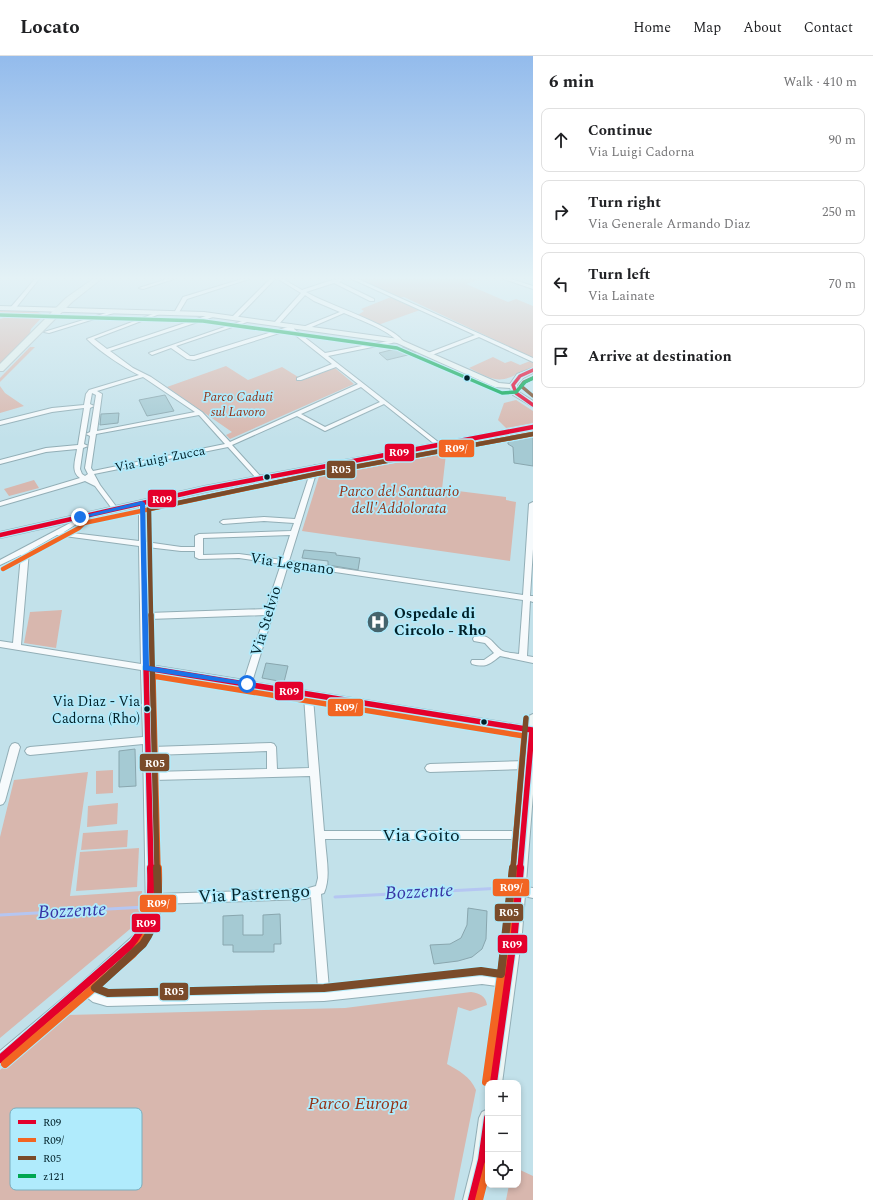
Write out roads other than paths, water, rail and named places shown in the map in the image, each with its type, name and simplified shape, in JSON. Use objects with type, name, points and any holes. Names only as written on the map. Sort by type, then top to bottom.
[{"type":"main road","points":[[0,369],[37,332]]},
{"type":"street","points":[[106,332],[90,338],[105,351],[131,369],[145,376],[200,413],[230,444],[259,478]]},
{"type":"street","points":[[105,351],[161,332]]},
{"type":"street","points":[[152,353],[212,332]]},
{"type":"street","points":[[172,346],[189,358],[194,358],[273,332]]},
{"type":"street","points":[[296,332],[335,365],[439,445]]},
{"type":"street","points":[[328,332],[372,341]]},
{"type":"street","points":[[388,332],[397,337],[400,341]]},
{"type":"street","points":[[474,332],[533,360]]},
{"type":"street","points":[[430,354],[480,335]]},
{"type":"street","points":[[323,355],[372,341],[400,341],[492,382],[503,386],[513,386]]},
{"type":"street","points":[[299,379],[335,365]]},
{"type":"street","points":[[492,382],[503,382],[533,370]]},
{"type":"street","points":[[115,509],[87,474],[77,468],[89,394],[91,392],[139,376],[145,376]]},
{"type":"street","points":[[513,386],[520,376]]},
{"type":"street","points":[[492,382],[531,402]]},
{"type":"street","name":"Via Luigi Zucca","points":[[0,504],[87,474],[230,444],[361,385]]},
{"type":"street","points":[[513,386],[519,397]]},
{"type":"street","points":[[87,474],[99,394],[91,392]]},
{"type":"street","points":[[297,414],[325,429],[384,402]]},
{"type":"street","points":[[0,423],[52,410],[97,405]]},
{"type":"street","points":[[82,435],[200,413]]},
{"type":"street","points":[[0,535],[259,478],[533,427]]},
{"type":"street","points":[[0,462],[46,450],[91,446]]},
{"type":"street","name":"Via Stelvio","points":[[247,684],[315,467]]},
{"type":"street","points":[[0,1059],[84,988],[143,932],[151,911],[152,899],[147,751],[142,503]]},
{"type":"street","points":[[523,658],[529,599],[532,504]]},
{"type":"street","points":[[0,563],[58,533],[76,522],[80,517]]},
{"type":"street","points":[[223,522],[264,519],[299,521]]},
{"type":"street","points":[[58,533],[180,549],[199,549],[199,536],[295,533]]},
{"type":"street","name":"Via Legnano","points":[[199,549],[199,557],[239,556],[529,599]]},
{"type":"street","points":[[17,647],[25,550]]},
{"type":"street","points":[[145,616],[269,612]]},
{"type":"street","points":[[477,639],[487,640],[499,653],[533,660]]},
{"type":"street","points":[[0,644],[308,694],[532,724],[514,933],[493,1080]]},
{"type":"street","points":[[475,662],[484,663],[499,653]]},
{"type":"street","points":[[308,694],[320,835]]},
{"type":"street","points":[[30,751],[147,740]]},
{"type":"street","points":[[0,801],[15,747]]},
{"type":"street","points":[[147,751],[271,747],[272,774]]},
{"type":"street","points":[[430,768],[528,765]]},
{"type":"street","points":[[148,776],[314,772]]},
{"type":"street","name":"Via Goito","points":[[320,835],[522,836]]},
{"type":"street","name":"Via Pastrengo","points":[[152,899],[305,894],[316,892],[322,886],[323,878],[320,835]]},
{"type":"street","points":[[518,891],[533,893]]},
{"type":"street","points":[[316,892],[324,995]]},
{"type":"street","points":[[84,988],[97,998],[107,1000],[324,995],[482,978],[497,980],[507,984]]},
{"type":"street","points":[[472,1200],[482,1160],[485,1139]]},
{"type":"waterway","name":"Bozzente","points":[[335,897],[503,888]]},
{"type":"waterway","name":"Bozzente","points":[[0,915],[145,907]]},
{"type":"place","name":"Ospedale di Circolo - Rho","points":[[378,622]]},
{"type":"place","name":"Via Diaz - Via Cadorna (Rho)","points":[[147,709]]},
{"type":"park label","name":"Parco Caduti sul Lavoro","points":[[238,404]]},
{"type":"park label","name":"Parco del Santuario dell'Addolorata","points":[[399,500]]},
{"type":"park label","name":"Parco Europa","points":[[358,1103]]}]
